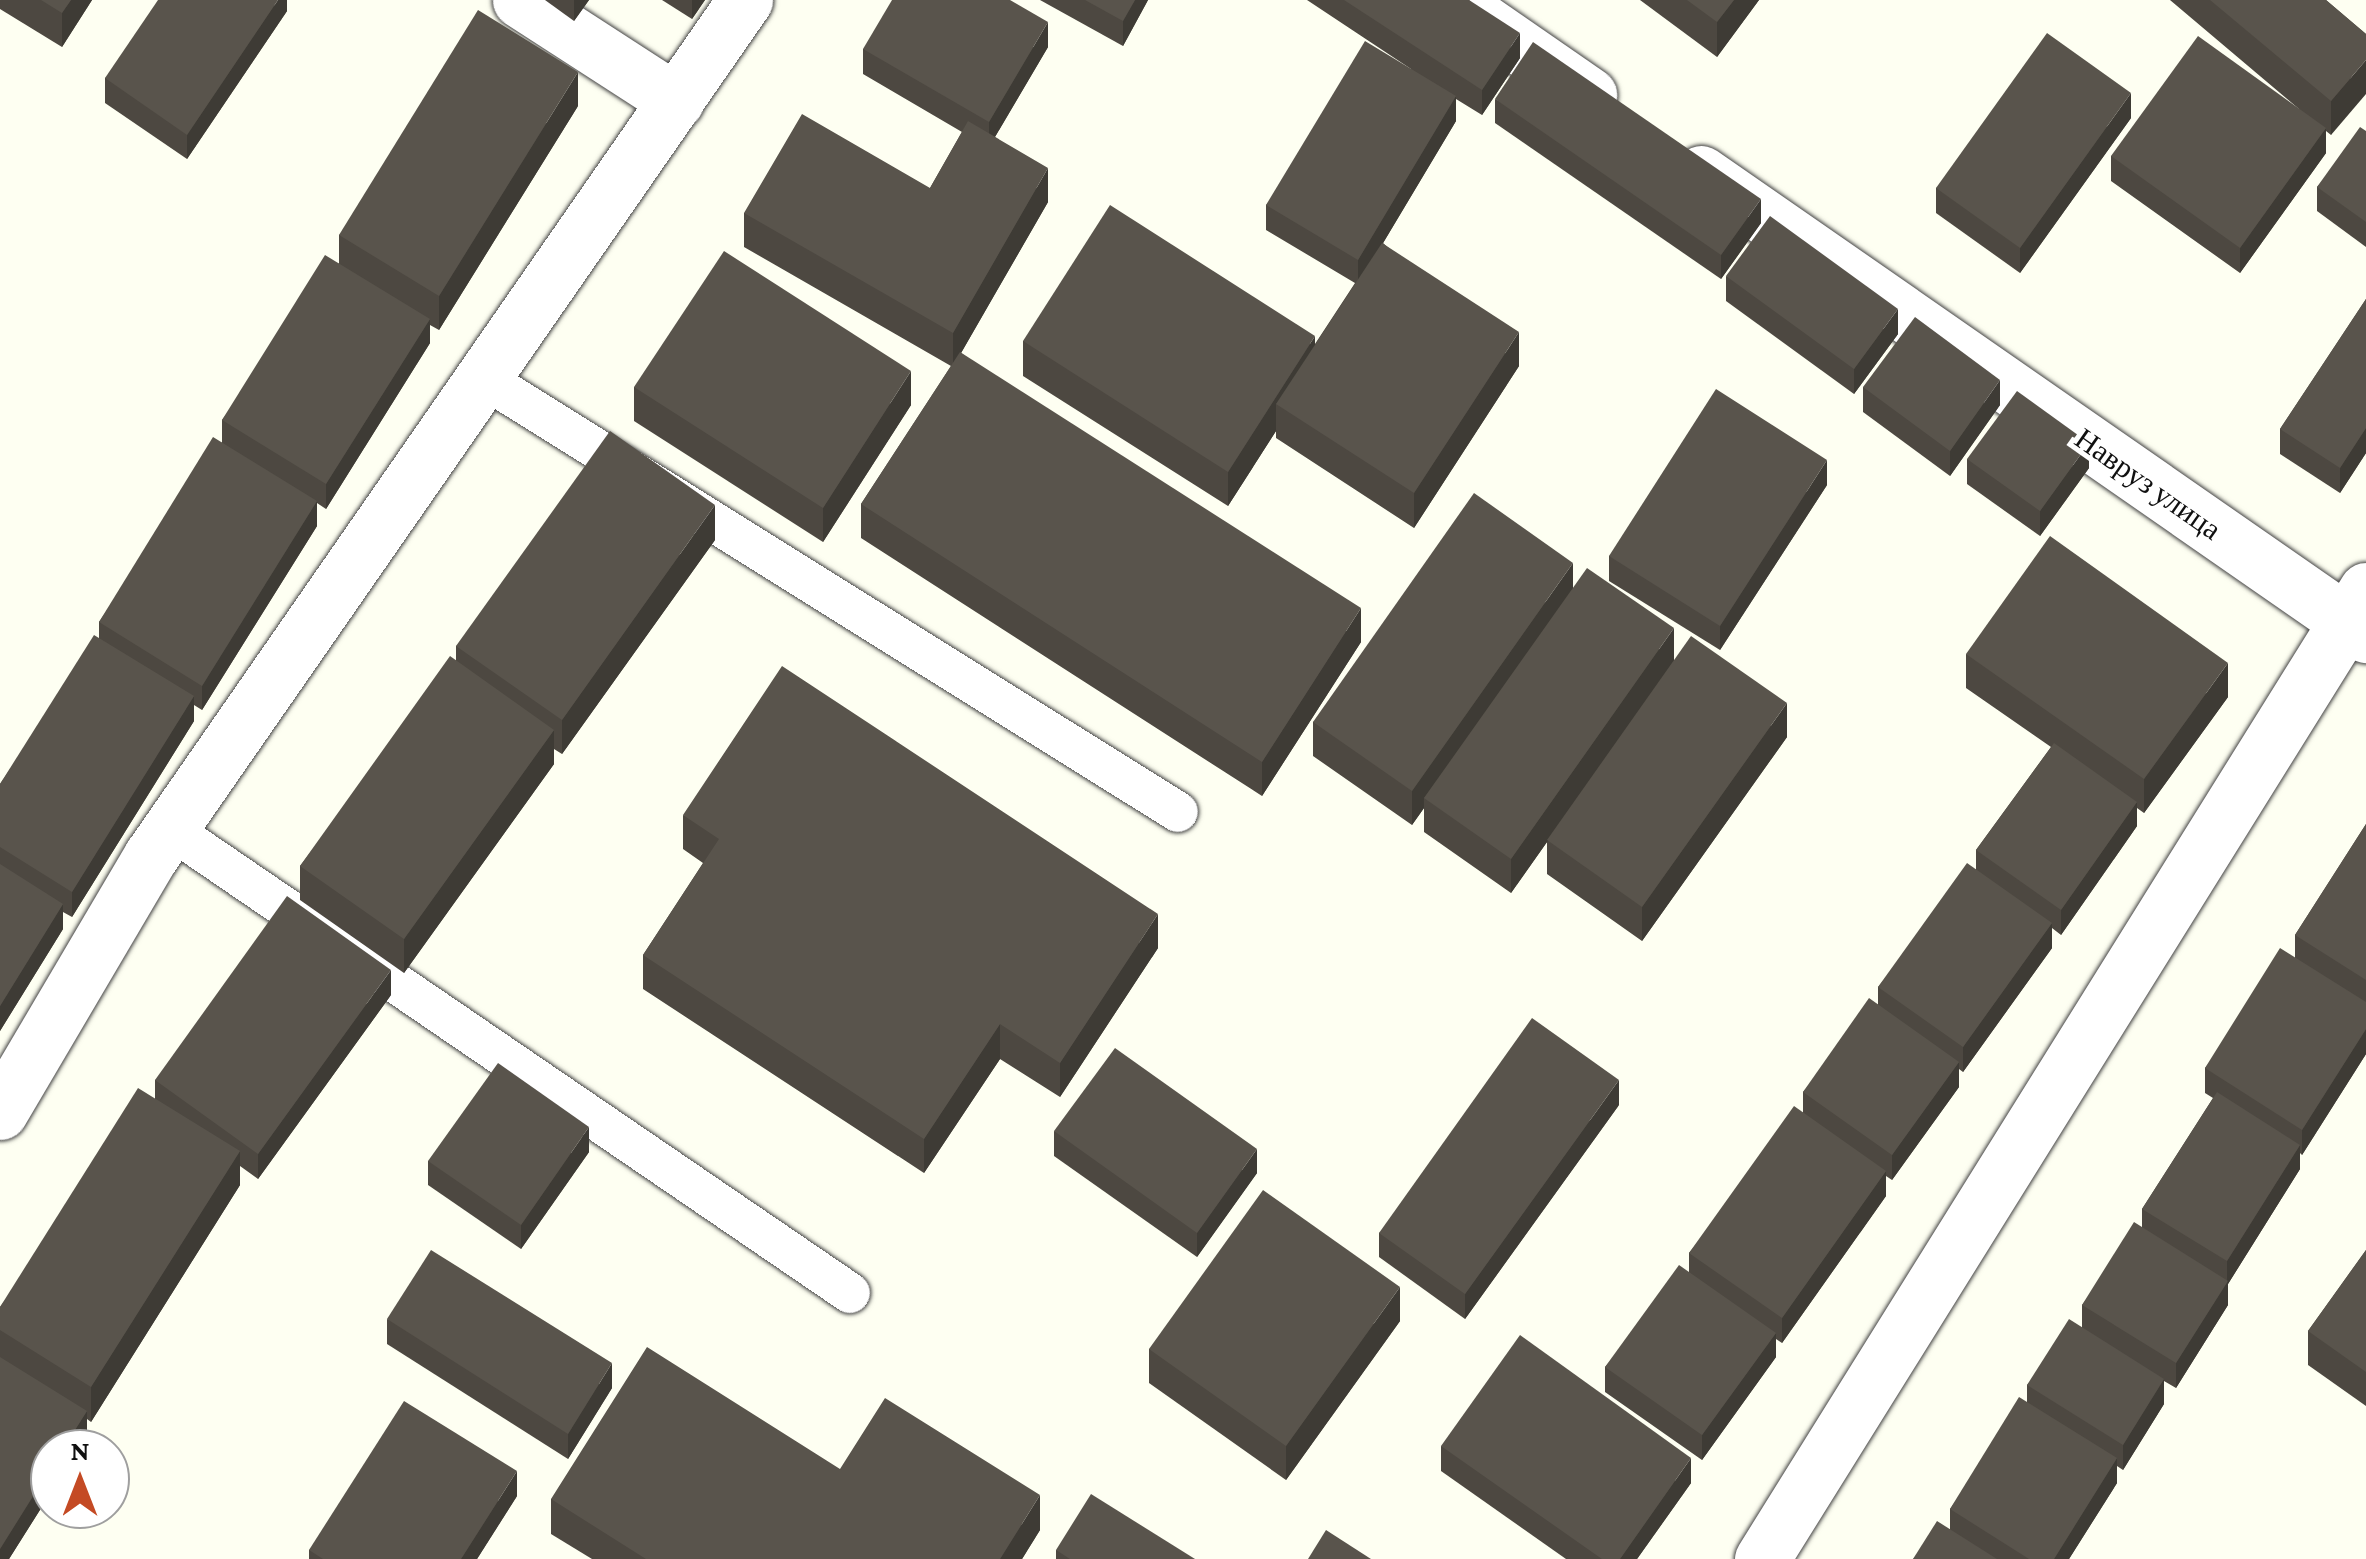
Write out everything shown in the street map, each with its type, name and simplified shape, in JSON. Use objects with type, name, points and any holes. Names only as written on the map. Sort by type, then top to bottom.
[{"type":"street","points":[[520,0],[676,101]]},
{"type":"street","points":[[0,1112],[170,829],[746,0]]},
{"type":"street","name":"Навруз улица","points":[[1452,0],[2361,617]]},
{"type":"street","points":[[1762,1559],[2361,617]]},
{"type":"lane","points":[[484,378],[1178,812]]},
{"type":"lane","points":[[170,829],[850,1294]]},
{"type":"building","points":[[41,0],[71,0],[62,13]]},
{"type":"building","points":[[158,0],[278,0],[187,135],[105,78]]},
{"type":"building","points":[[892,0],[1010,0],[1048,22],[989,122],[863,49]]},
{"type":"building","points":[[1085,0],[1135,0],[1123,21]]},
{"type":"building","points":[[1344,0],[1469,0],[1520,33],[1482,90]]},
{"type":"building","points":[[1687,0],[1734,0],[1717,22]]},
{"type":"building","points":[[2210,0],[2326,0],[2366,34],[2366,60],[2331,101]]},
{"type":"building","points":[[478,10],[578,72],[439,296],[339,235]]},
{"type":"building","points":[[2047,33],[2131,93],[2020,248],[1936,188]]},
{"type":"building","points":[[2198,36],[2326,128],[2240,248],[2111,156]]},
{"type":"building","points":[[1365,41],[1456,96],[1358,260],[1266,205]]},
{"type":"building","points":[[1533,42],[1761,199],[1721,255],[1495,99]]},
{"type":"building","points":[[802,114],[930,188],[968,121],[1048,168],[953,333],[744,213]]},
{"type":"building","points":[[2360,127],[2366,131],[2366,222],[2317,187]]},
{"type":"building","points":[[1110,205],[1315,336],[1228,472],[1023,341]]},
{"type":"building","points":[[1770,216],[1898,309],[1854,369],[1726,276]]},
{"type":"building","points":[[1382,243],[1519,332],[1414,493],[1276,404]]},
{"type":"building","points":[[724,251],[911,371],[823,508],[634,387]]},
{"type":"building","points":[[325,255],[430,319],[326,484],[222,420]]},
{"type":"building","points":[[2366,299],[2366,428],[2340,468],[2280,429]]},
{"type":"building","points":[[1915,317],[2000,380],[1950,451],[1863,387]]},
{"type":"building","points":[[960,352],[1361,608],[1262,762],[861,504]]},
{"type":"building","points":[[1716,389],[1827,460],[1720,626],[1609,556]]},
{"type":"building","points":[[2017,391],[2089,443],[2040,511],[1967,459]]},
{"type":"building","points":[[610,431],[715,505],[562,720],[456,646]]},
{"type":"building","points":[[213,437],[317,501],[202,686],[99,622]]},
{"type":"building","points":[[1474,493],[1573,563],[1412,791],[1313,722]]},
{"type":"building","points":[[2050,536],[2228,663],[2144,779],[1966,654]]},
{"type":"building","points":[[1587,568],[1674,628],[1511,859],[1424,798]]},
{"type":"building","points":[[94,635],[194,696],[72,892],[0,847],[0,784]]},
{"type":"building","points":[[1691,636],[1787,703],[1642,907],[1547,840]]},
{"type":"building","points":[[450,656],[554,730],[404,939],[300,866]]},
{"type":"building","points":[[782,666],[1158,914],[1060,1063],[1000,1024],[924,1139],[643,955],[719,839],[683,815]]},
{"type":"building","points":[[2054,743],[2137,802],[2061,910],[1976,850]]},
{"type":"building","points":[[2366,824],[2366,980],[2295,935]]},
{"type":"building","points":[[1967,863],[2052,923],[1963,1047],[1878,987]]},
{"type":"building","points":[[0,864],[63,904],[0,1006]]},
{"type":"building","points":[[287,896],[391,970],[258,1154],[155,1080]]},
{"type":"building","points":[[2280,948],[2366,1002],[2366,1029],[2302,1130],[2205,1068]]},
{"type":"building","points":[[1869,998],[1959,1062],[1892,1155],[1803,1092]]},
{"type":"building","points":[[1532,1018],[1619,1080],[1465,1294],[1379,1233]]},
{"type":"building","points":[[1115,1048],[1257,1149],[1197,1233],[1054,1131]]},
{"type":"building","points":[[498,1063],[589,1127],[521,1225],[428,1161]]},
{"type":"building","points":[[138,1088],[240,1151],[91,1387],[0,1330],[0,1307]]},
{"type":"building","points":[[2217,1092],[2300,1145],[2227,1261],[2142,1209]]},
{"type":"building","points":[[1794,1106],[1886,1171],[1782,1318],[1689,1253]]},
{"type":"building","points":[[1263,1190],[1400,1287],[1286,1446],[1149,1349]]},
{"type":"building","points":[[2134,1222],[2228,1281],[2176,1363],[2082,1305]]},
{"type":"building","points":[[431,1250],[612,1363],[568,1434],[387,1319]]},
{"type":"building","points":[[2366,1250],[2366,1372],[2308,1331]]},
{"type":"building","points":[[1679,1265],[1776,1333],[1702,1435],[1605,1367]]},
{"type":"building","points":[[2069,1319],[2164,1379],[2123,1445],[2027,1385]]},
{"type":"building","points":[[1520,1335],[1691,1458],[1620,1559],[1602,1559],[1441,1446]]},
{"type":"building","points":[[647,1347],[840,1469],[885,1398],[1040,1495],[1000,1559],[646,1559],[551,1499]]},
{"type":"building","points":[[0,1357],[87,1411],[76,1429],[30,1429],[30,1501],[0,1549]]},
{"type":"building","points":[[2019,1397],[2117,1458],[2054,1559],[2029,1559],[1950,1509]]},
{"type":"building","points":[[404,1401],[517,1471],[461,1559],[323,1559],[309,1550]]},
{"type":"building","points":[[1091,1494],[1195,1559],[1070,1559],[1056,1550]]},
{"type":"building","points":[[1937,1521],[1997,1559],[1913,1559]]},
{"type":"building","points":[[1326,1530],[1371,1559],[1308,1559]]}]
